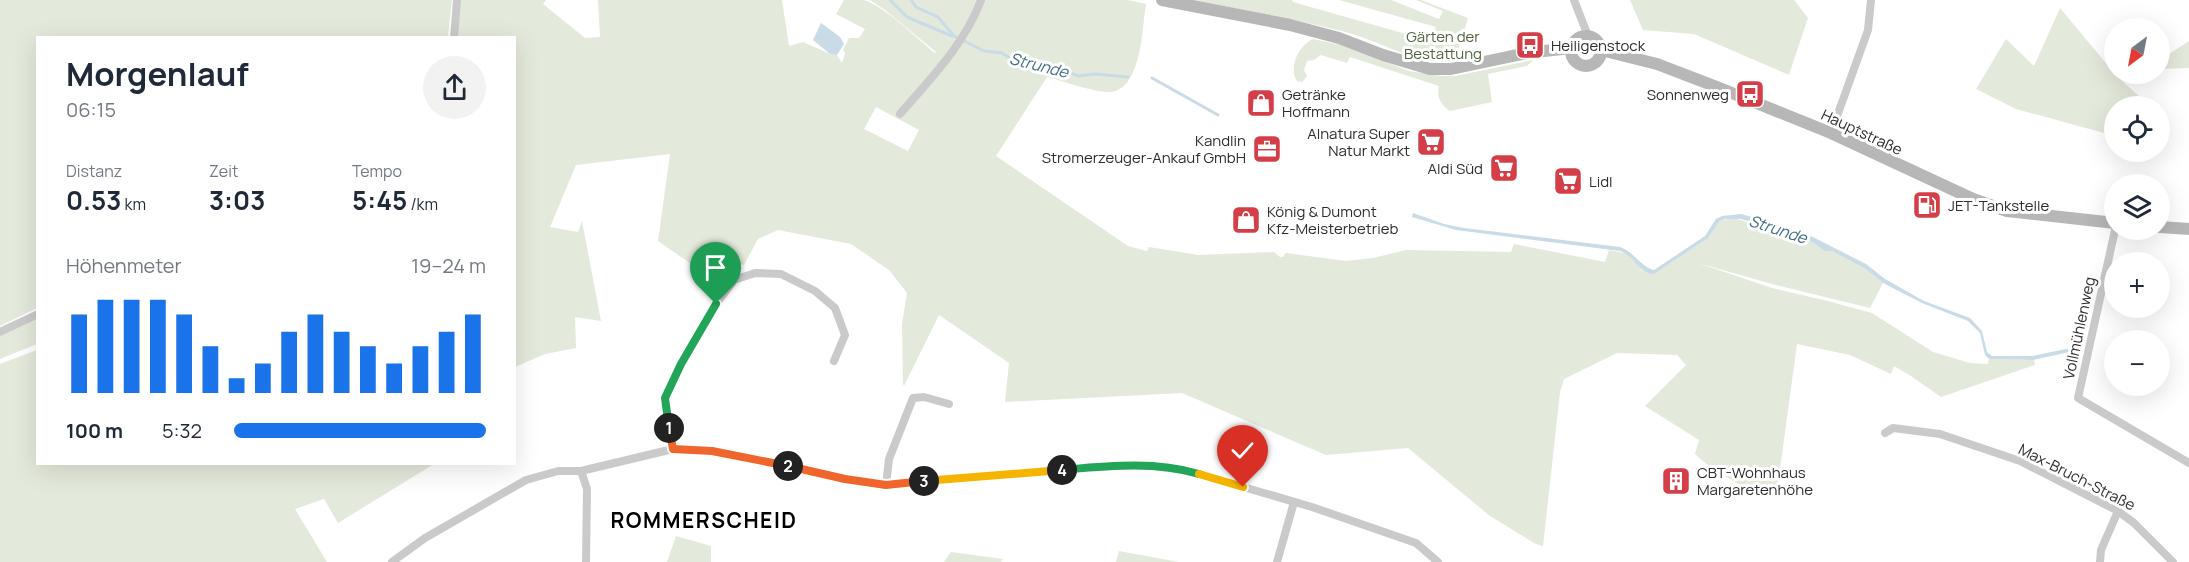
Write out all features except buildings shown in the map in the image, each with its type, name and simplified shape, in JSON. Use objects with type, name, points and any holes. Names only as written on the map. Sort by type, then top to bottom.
[{"type":"main road","points":[[1162,0],[1290,25],[1338,38],[1430,69],[1452,69],[1526,53],[1571,48]]},
{"type":"main road","points":[[1588,36],[1598,41],[1601,50],[1597,61],[1590,66],[1584,66],[1573,60],[1571,48],[1576,39],[1588,36]]},
{"type":"main road","name":"Hauptstraße","points":[[1601,50],[1656,64],[1831,133],[1972,199],[2007,211],[2104,222]]},
{"type":"main road","points":[[2170,228],[2189,229]]},
{"type":"street","points":[[454,36],[457,0]]},
{"type":"street","points":[[900,114],[949,57],[964,35],[981,0]]},
{"type":"street","points":[[1574,0],[1588,36]]},
{"type":"street","points":[[1831,133],[1868,30],[1871,0]]},
{"type":"street","name":"Vollmühlenweg","points":[[2113,240],[2078,398],[2189,463]]},
{"type":"street","points":[[673,449],[665,398],[681,364],[716,304],[734,280],[755,273],[781,273],[815,291],[835,308],[844,335],[834,361]]},
{"type":"street","points":[[0,332],[36,315]]},
{"type":"street","points":[[886,485],[889,459],[913,398],[924,397],[949,404]]},
{"type":"street","name":"Max-Bruch-Straße","points":[[1885,433],[1893,428],[1940,434],[2020,461],[2118,511],[2134,523],[2173,562]]},
{"type":"street","points":[[392,562],[425,538],[526,480],[558,471],[581,471],[673,449],[712,451],[845,479],[886,485],[1122,464],[1192,472],[1294,502],[1416,543],[1438,562]]},
{"type":"street","points":[[581,471],[586,489],[586,562]]},
{"type":"street","points":[[1277,562],[1294,502]]},
{"type":"street","points":[[2100,562],[2101,550],[2118,511]]},
{"type":"green space","points":[[0,0],[452,0],[448,36],[36,36],[36,308],[0,326]]},
{"type":"green space","points":[[459,0],[546,0],[543,4],[585,38],[600,37],[598,0],[782,0],[789,46],[803,42],[837,55],[842,63],[845,53],[843,50],[849,38],[859,38],[865,29],[836,14],[844,0],[863,0],[880,8],[935,53],[885,10],[870,0],[1127,0],[1146,4],[1138,56],[1129,81],[1121,89],[1104,92],[1047,77],[996,156],[1128,246],[1147,251],[1149,247],[1198,255],[1274,252],[1280,257],[1286,253],[1346,261],[1373,258],[1406,250],[1511,252],[1514,244],[1605,262],[1609,250],[1629,254],[1642,270],[1654,274],[1708,238],[1720,221],[1733,218],[1796,235],[1814,243],[1824,251],[1832,251],[1864,268],[1883,283],[1870,308],[1698,263],[1772,288],[1872,313],[1933,352],[1970,363],[1988,364],[1989,359],[2034,360],[2035,365],[1941,397],[1894,366],[1891,374],[1850,355],[1797,344],[1777,491],[1740,485],[1710,467],[1695,454],[1699,440],[1645,406],[1686,365],[1677,355],[1617,353],[1564,379],[1560,392],[1543,546],[1490,516],[1408,448],[1326,455],[1182,393],[1005,402],[1009,363],[939,315],[904,386],[902,324],[907,293],[889,270],[851,244],[778,230],[758,239],[744,265],[705,255],[697,268],[658,241],[670,154],[576,165],[550,227],[578,232],[582,221],[601,321],[575,317],[576,348],[545,354],[516,367],[516,36],[457,36]],"holes":[[[876,107],[919,130],[908,151],[864,129]]]},
{"type":"green space","name":"Gärten der Bestattung","points":[[1194,0],[1292,0],[1427,40],[1436,27],[1339,0],[1391,0],[1439,19],[1443,11],[1416,0],[1421,0],[1468,18],[1459,48],[1461,61],[1444,62],[1413,57],[1342,31]]},
{"type":"green space","points":[[1630,0],[1794,0],[1808,18],[1789,75],[1694,34],[1643,30]]},
{"type":"green space","points":[[2060,8],[2104,61],[2104,84],[2126,84],[2139,96],[2104,96],[2104,133],[2016,109],[1976,89],[2006,39],[2034,66]]},
{"type":"green space","points":[[1313,39],[1341,45],[1409,71],[1441,76],[1455,76],[1533,60],[1527,66],[1488,74],[1492,102],[1450,111],[1440,100],[1439,86],[1350,57],[1347,63],[1321,55],[1314,60],[1307,61],[1304,70],[1307,76],[1302,82],[1297,81],[1294,70],[1296,57],[1303,46]]},
{"type":"green space","points":[[2189,41],[2189,68],[2170,69],[2170,53]]},
{"type":"green space","points":[[36,317],[36,344],[0,359],[0,335]]},
{"type":"green space","points":[[36,350],[36,465],[432,465],[338,523],[324,499],[295,509],[327,562],[0,562],[0,364]]},
{"type":"green space","points":[[676,536],[711,546],[711,562],[667,562]]},
{"type":"green space","points":[[1119,551],[1179,562],[1116,562]]},
{"type":"green space","points":[[951,552],[1003,559],[1000,562],[944,562]]},
{"type":"water","points":[[821,23],[840,37],[844,44],[837,55],[830,54],[813,40]]},
{"type":"water","points":[[1413,213],[1444,224],[1464,228],[1620,247],[1654,270],[1705,236],[1716,219],[1741,214],[1803,232],[1866,264],[1885,279],[1924,301],[1970,318],[1982,331],[1987,352],[1992,356],[2032,356],[2066,349],[2081,350],[2080,354],[2065,353],[2033,360],[1989,359],[1985,355],[1980,333],[1968,321],[1922,303],[1883,283],[1864,268],[1832,251],[1824,251],[1814,243],[1796,235],[1741,219],[1720,221],[1708,238],[1654,274],[1644,271],[1620,251],[1456,230],[1412,217]]},
{"type":"waterway","name":"Strunde","points":[[890,0],[907,17],[952,36]]},
{"type":"waterway","name":"Strunde","points":[[911,0],[916,7],[938,17],[954,36],[984,51],[1002,53],[1014,61],[1048,65],[1079,76],[1095,74],[1128,77]]},
{"type":"waterway","name":"Strunde","points":[[1152,78],[1218,115]]},
{"type":"place","name":"Heiligenstock","points":[[1530,45]]},
{"type":"place","name":"Sonnenweg","points":[[1750,94]]},
{"type":"place","name":"Getränke Hoffmann","points":[[1261,103]]},
{"type":"place","name":"Alnatura Super Natur Markt","points":[[1431,142]]},
{"type":"place","name":"Kandlin Stromerzeuger-Ankauf GmbH","points":[[1267,149]]},
{"type":"place","name":"Aldi Süd","points":[[1504,168]]},
{"type":"place","name":"Lidl","points":[[1568,181]]},
{"type":"place","name":"JET-Tankstelle","points":[[1927,205]]},
{"type":"place","name":"König & Dumont Kfz-Meisterbetrieb","points":[[1246,220]]},
{"type":"place","name":"CBT-Wohnhaus Margaretenhöhe","points":[[1676,481]]},
{"type":"district","name":"ROMMERSCHEID","points":[[704,520]]},
{"type":"route","points":[[716,304],[681,364],[665,398],[673,449],[712,451],[845,479],[886,485],[1122,464],[1192,472],[1243,487]]}]
